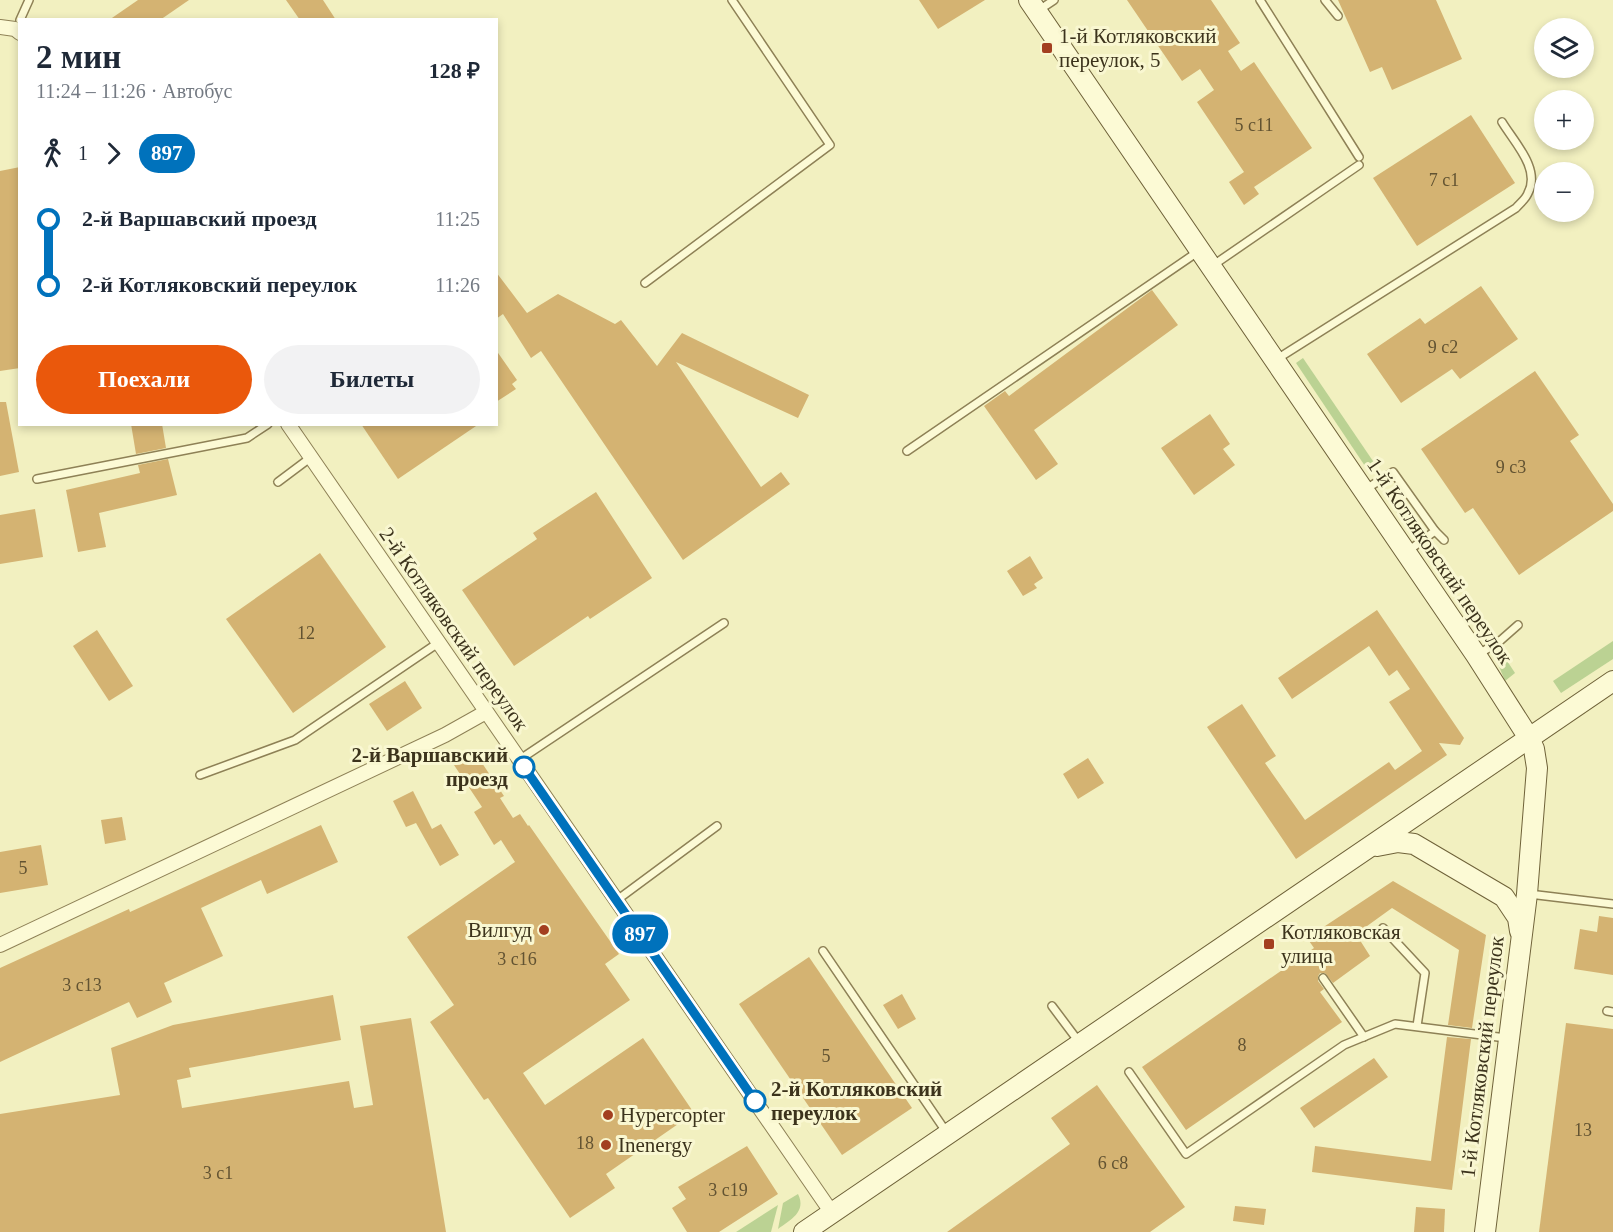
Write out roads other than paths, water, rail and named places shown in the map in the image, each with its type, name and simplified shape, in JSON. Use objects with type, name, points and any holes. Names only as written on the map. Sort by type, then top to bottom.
[{"type":"street","name":"1-й Котляковский переулок","points":[[1033,6],[1476,655],[1534,749],[1537,768],[1527,894],[1485,1232]]},
{"type":"street","points":[[0,27],[18,26]]},
{"type":"street","name":"2-й Котляковский переулок","points":[[289,426],[832,1213]]},
{"type":"street","points":[[804,1232],[1613,681]]},
{"type":"street","points":[[0,945],[445,735],[486,712]]},
{"type":"street","points":[[1369,849],[1384,844],[1414,844],[1503,897],[1518,918],[1520,947]]},
{"type":"lane","points":[[22,18],[29,0]]},
{"type":"lane","points":[[645,283],[830,146],[732,0]]},
{"type":"lane","points":[[1033,6],[1054,0]]},
{"type":"lane","points":[[1260,0],[1359,157]]},
{"type":"lane","points":[[1325,0],[1338,16]]},
{"type":"lane","points":[[1275,360],[1516,208],[1528,194],[1533,178],[1530,166],[1502,122]]},
{"type":"lane","points":[[907,451],[1206,258],[1359,165]]},
{"type":"lane","points":[[37,479],[247,438],[265,426]]},
{"type":"lane","points":[[278,482],[310,458]]},
{"type":"lane","points":[[1364,491],[1394,472],[1435,531],[1444,540]]},
{"type":"lane","points":[[1406,552],[1435,531]]},
{"type":"lane","points":[[519,760],[724,623]]},
{"type":"lane","points":[[1476,655],[1501,640],[1518,625]]},
{"type":"lane","points":[[200,774],[295,740],[438,643]]},
{"type":"lane","points":[[617,900],[717,826]]},
{"type":"lane","points":[[1527,894],[1613,904]]},
{"type":"lane","points":[[1383,928],[1425,973],[1417,1026]]},
{"type":"lane","points":[[823,951],[949,1135]]},
{"type":"lane","points":[[1323,978],[1364,1037]]},
{"type":"lane","points":[[1052,1006],[1081,1044]]},
{"type":"lane","points":[[1128,1072],[1185,1155],[1344,1046],[1395,1024],[1509,1038]]},
{"type":"place","name":"1-й Котляковский переулок, 5","points":[[1047,48]]},
{"type":"place","name":"2-й Варшавский проезд","points":[[524,767]]},
{"type":"place","name":"Вилгуд","points":[[544,930]]},
{"type":"place","name":"Котляковская улица","points":[[1269,944]]},
{"type":"place","name":"2-й Котляковский переулок","points":[[755,1101]]},
{"type":"place","name":"Hypercopter","points":[[608,1115]]},
{"type":"place","name":"Inenergy","points":[[606,1145]]}]
